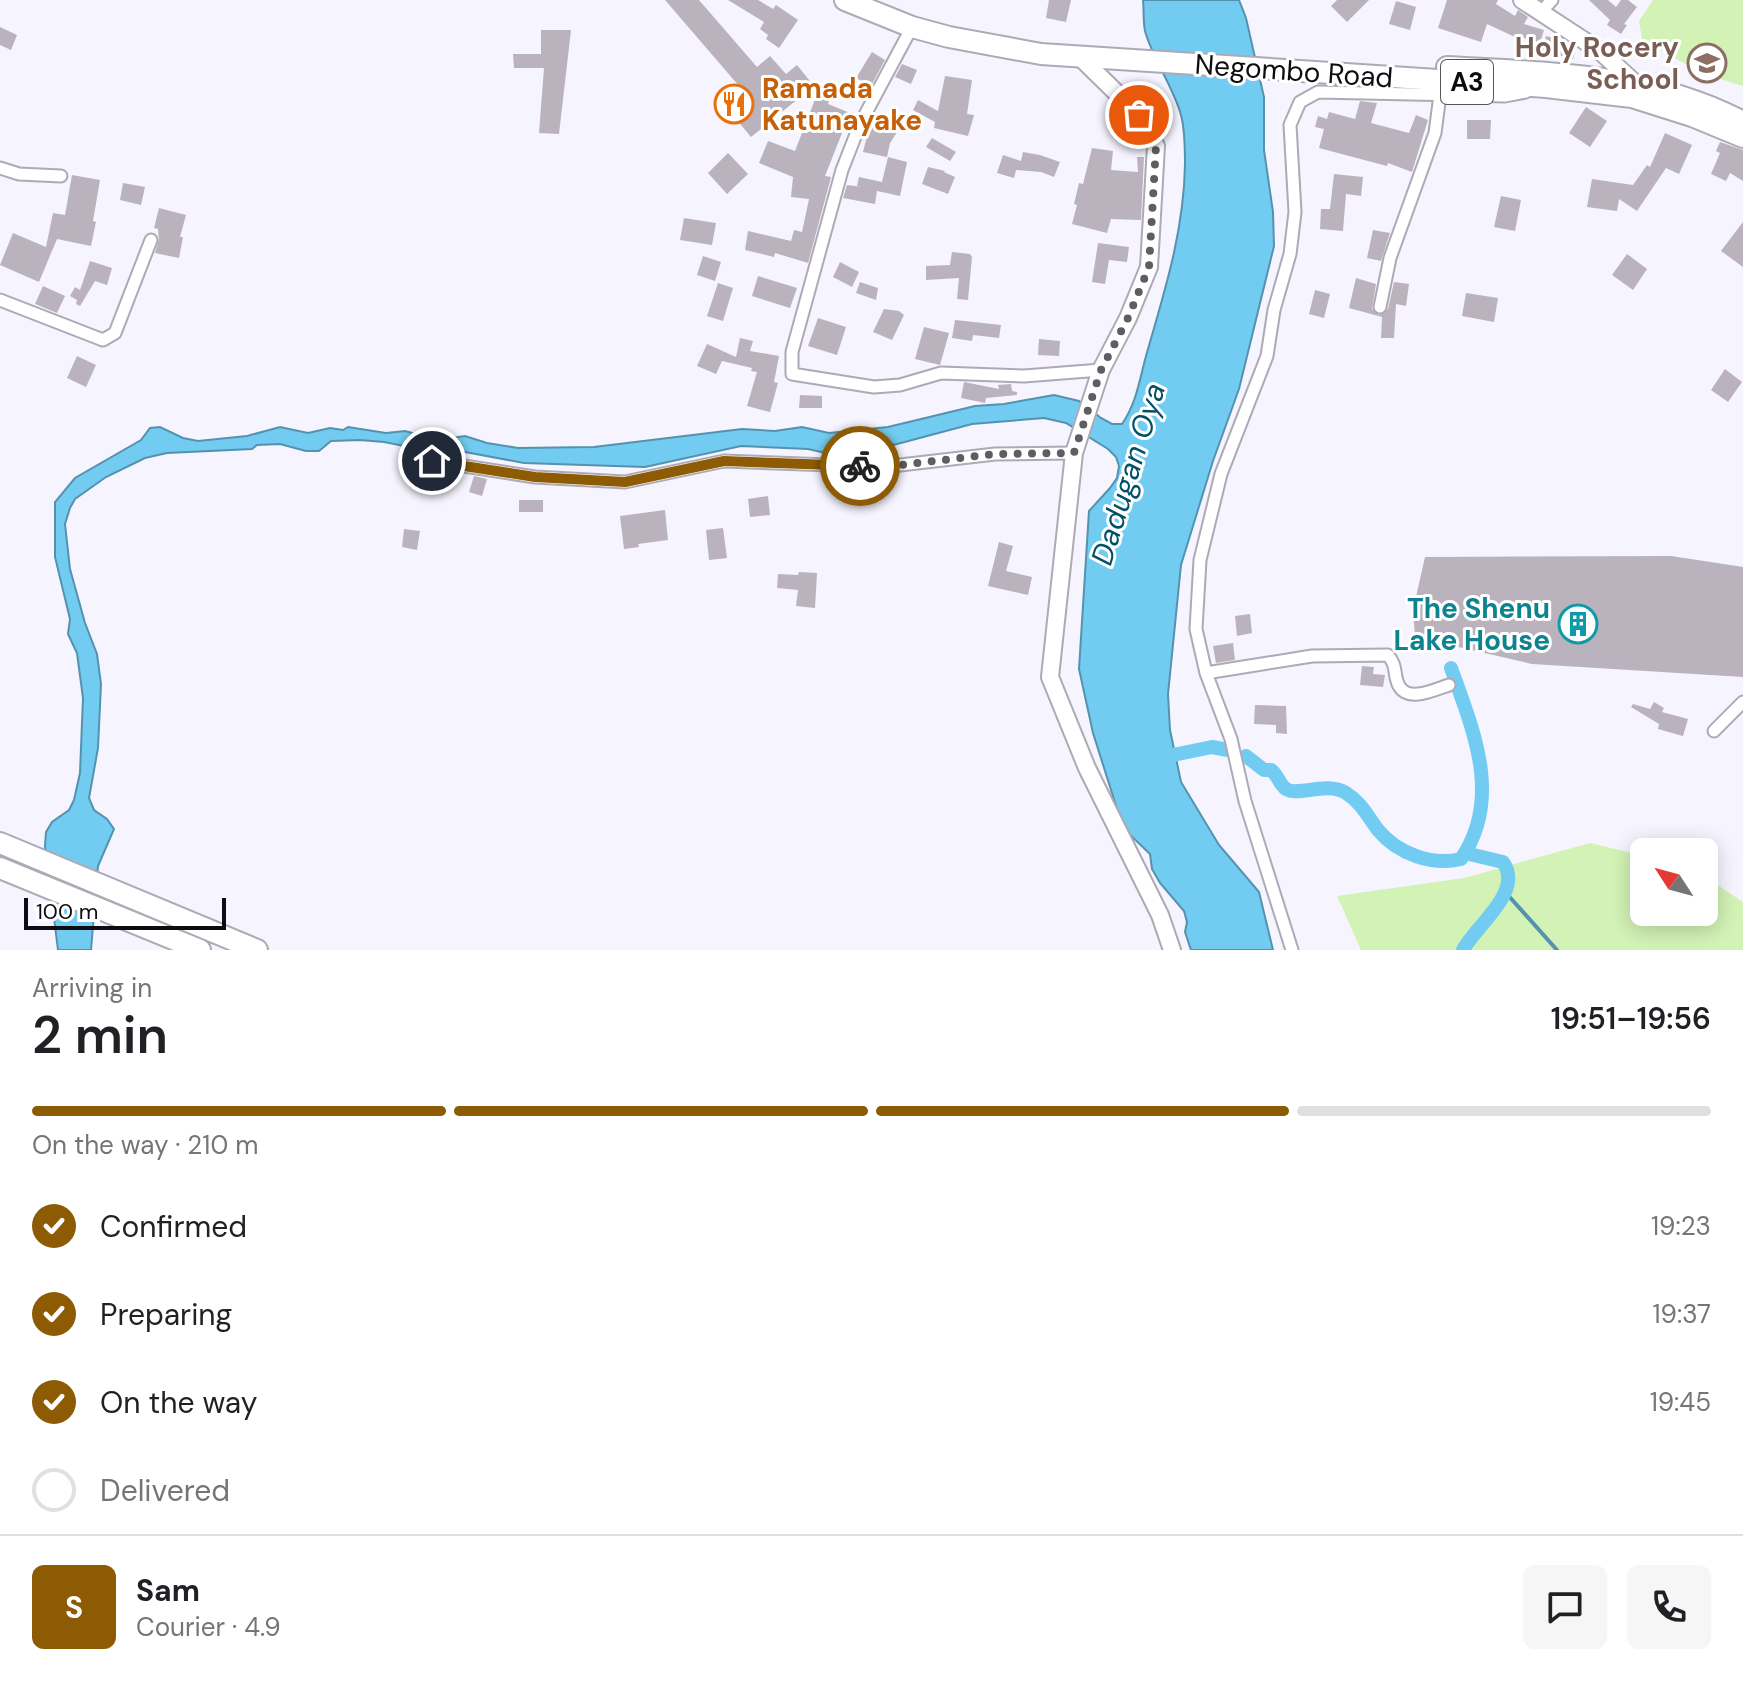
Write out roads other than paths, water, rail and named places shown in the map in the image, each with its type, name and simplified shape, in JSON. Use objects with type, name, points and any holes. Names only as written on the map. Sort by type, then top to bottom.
[{"type":"highway","name":"Negombo Road","points":[[845,0],[912,27],[978,44],[1041,54],[1544,71],[1635,83],[1682,96],[1743,122]]},
{"type":"highway","name":"Negombo Road","points":[[879,0],[916,15],[982,32],[1121,55]]},
{"type":"highway","name":"Negombo Road","points":[[1283,63],[1546,87],[1651,101],[1743,137]]},
{"type":"highway","points":[[0,843],[257,950]]},
{"type":"highway","points":[[0,868],[200,950]]},
{"type":"street","points":[[1522,0],[1547,6],[1600,51],[1651,101]]},
{"type":"street","points":[[912,27],[860,124],[842,170],[792,352],[792,374],[874,387],[900,385],[941,373],[1024,376],[1101,370]]},
{"type":"street","points":[[1080,57],[1139,115],[1156,146],[1149,267],[1128,318],[1101,370],[1076,446],[1050,677],[1087,768],[1160,915],[1172,950]]},
{"type":"street","points":[[1292,950],[1245,801],[1231,739],[1206,673],[1196,629],[1200,560],[1221,474],[1267,356],[1274,310],[1290,254],[1295,212],[1290,125],[1300,102],[1318,92],[1505,96],[1546,87]]},
{"type":"street","points":[[1380,307],[1390,258],[1435,133],[1440,95]]},
{"type":"street","points":[[0,168],[19,174],[61,176]]},
{"type":"street","points":[[0,300],[103,340],[115,333],[151,240]]},
{"type":"street","points":[[432,461],[535,477],[625,482],[724,461],[883,467],[1076,446]]},
{"type":"street","points":[[1206,673],[1312,656],[1388,655],[1396,664],[1398,685],[1403,691],[1419,695],[1449,685]]},
{"type":"street","points":[[1714,731],[1743,702]]},
{"type":"water","name":"Dadugan Oya","points":[[1143,0],[1239,0],[1264,97],[1264,150],[1273,212],[1274,246],[1239,389],[1181,565],[1168,694],[1170,730],[1181,782],[1219,845],[1259,892],[1273,950],[1191,950],[1185,932],[1187,922],[1184,911],[1160,883],[1152,869],[1150,854],[1127,832],[1118,812],[1093,733],[1079,669],[1089,511],[1117,478],[1119,466],[1108,449],[1066,423],[1044,418],[972,424],[886,447],[834,455],[808,449],[741,446],[645,467],[524,463],[449,449],[429,451],[360,440],[331,441],[319,451],[280,444],[257,445],[252,449],[167,453],[145,458],[106,477],[75,499],[65,524],[70,569],[97,654],[101,684],[98,748],[89,798],[94,810],[107,819],[114,829],[98,866],[91,950],[58,950],[45,846],[46,832],[52,822],[69,810],[74,800],[80,773],[83,698],[77,653],[68,634],[70,619],[55,557],[55,502],[75,478],[141,440],[150,428],[160,427],[198,441],[247,436],[280,427],[308,433],[348,427],[386,433],[405,431],[438,440],[465,436],[518,448],[594,447],[742,429],[775,431],[802,427],[829,433],[888,427],[975,406],[1054,395],[1079,401],[1112,424],[1122,424],[1135,397],[1167,280],[1178,235],[1184,188],[1182,121],[1145,31]]},
{"type":"waterway","points":[[1246,756],[1264,770],[1271,770],[1291,791],[1330,788],[1346,793],[1361,806],[1378,830],[1405,852],[1439,861],[1461,859],[1474,836],[1482,788],[1475,740],[1451,668]]},
{"type":"waterway","points":[[1158,758],[1212,747],[1228,750]]},
{"type":"waterway","points":[[1463,950],[1496,908],[1507,885],[1508,873],[1503,862],[1465,853]]},
{"type":"waterway","points":[[1506,893],[1557,950]]},
{"type":"place","name":"Holy Rocery School","points":[[1707,63]]},
{"type":"place","name":"Ramada Katunayake","points":[[734,104]]},
{"type":"place","name":"The Shenu Lake House","points":[[1578,624]]}]
